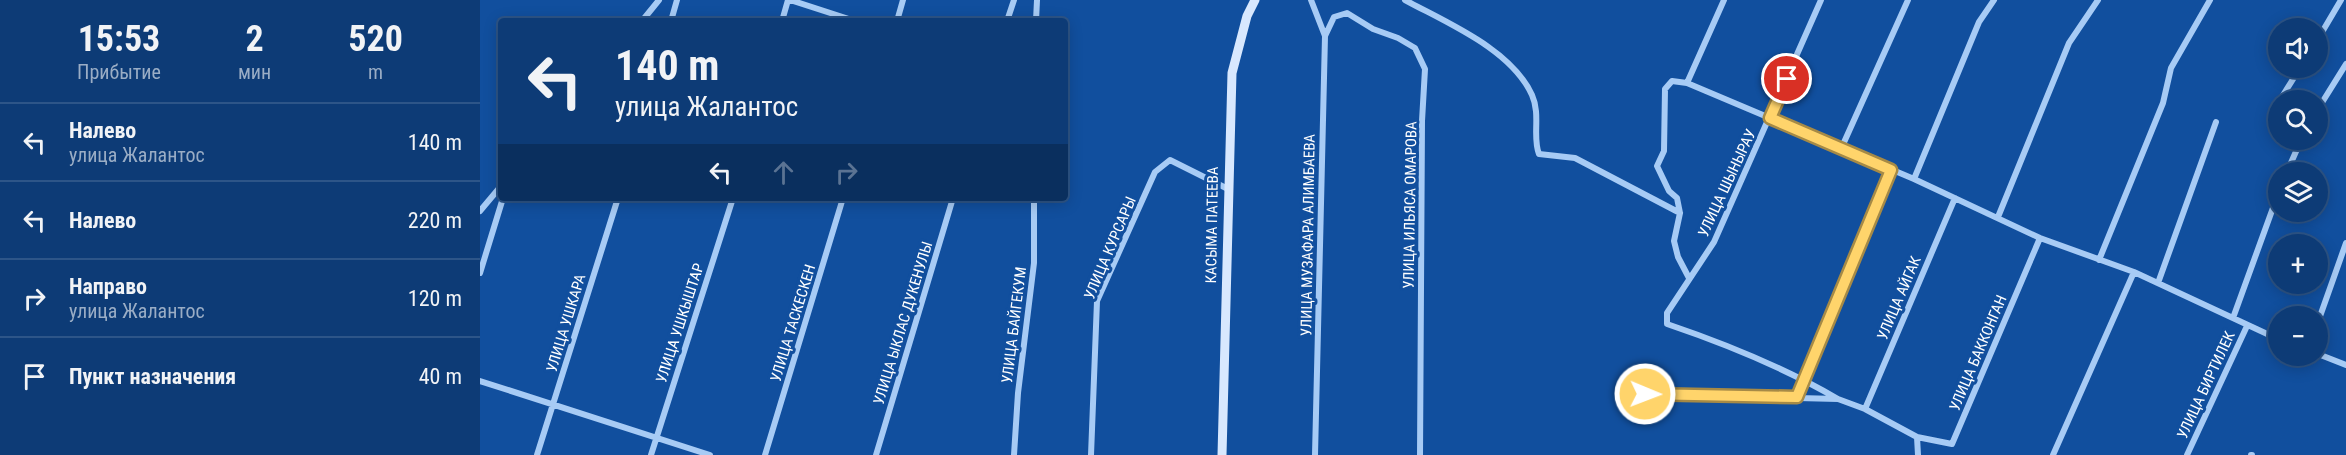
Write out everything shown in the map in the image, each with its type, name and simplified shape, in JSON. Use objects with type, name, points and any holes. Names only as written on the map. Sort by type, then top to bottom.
[{"type":"main road","name":"КАСЫМА ПАТЕЕВА","points":[[1222,455],[1232,73],[1247,16],[1255,0]]},
{"type":"street","points":[[644,18],[659,0]]},
{"type":"street","points":[[672,18],[677,0]]},
{"type":"street","points":[[783,18],[789,0],[846,18]]},
{"type":"street","points":[[898,18],[903,0]]},
{"type":"street","points":[[1008,18],[1014,0]]},
{"type":"street","points":[[1036,18],[1037,0]]},
{"type":"street","points":[[1311,0],[1325,36]]},
{"type":"street","points":[[1405,0],[1501,56],[1516,70],[1533,96],[1538,121],[1537,148],[1539,154],[1575,158],[1680,213]]},
{"type":"street","points":[[1687,83],[1724,0]]},
{"type":"street","name":"УЛИЦА ШЫНЫРАУ","points":[[1803,379],[1667,324],[1668,313],[1714,242],[1821,0]]},
{"type":"street","points":[[1841,148],[1908,0]]},
{"type":"street","points":[[1914,179],[1979,22],[1994,0]]},
{"type":"street","points":[[1998,217],[2069,44],[2098,0]]},
{"type":"street","points":[[2098,260],[2163,103],[2171,68],[2210,0]]},
{"type":"street","points":[[2328,22],[2341,0]]},
{"type":"street","name":"УЛИЦА ИЛЬЯСА ОМАРОВА","points":[[1334,17],[1347,13],[1372,29],[1398,38],[1415,48],[1425,69],[1422,121],[1420,455]]},
{"type":"street","name":"УЛИЦА МУЗАФАРА АЛИМБАЕВА","points":[[1315,455],[1325,36],[1334,17]]},
{"type":"street","points":[[2328,93],[2346,64]]},
{"type":"street","points":[[1689,278],[1677,257],[1674,241],[1680,213],[1677,198],[1669,191],[1657,166],[1664,151],[1665,89],[1672,81],[1687,83],[1914,179],[2040,238],[2134,272],[2268,335]]},
{"type":"street","points":[[2158,283],[2216,122]]},
{"type":"street","name":"УЛИЦА КУРСАРЫ","points":[[1091,455],[1097,301],[1155,172],[1170,160],[1228,189]]},
{"type":"street","points":[[1797,397],[1891,170]]},
{"type":"street","points":[[480,211],[498,190]]},
{"type":"street","name":"УЛИЦА АЙГАК","points":[[1865,409],[1955,198]]},
{"type":"street","points":[[480,273],[502,201]]},
{"type":"street","name":"УЛИЦА УШКАРА","points":[[537,455],[617,201]]},
{"type":"street","name":"УЛИЦА УШКЫШТАР","points":[[651,455],[732,201]]},
{"type":"street","name":"УЛИЦА ТАСКЕСКЕН","points":[[765,455],[842,201]]},
{"type":"street","name":"УЛИЦА ЫКЛАС ДУКЕНУЛЫ","points":[[876,455],[952,201]]},
{"type":"street","name":"УЛИЦА БАЙГЕКУМ","points":[[1014,455],[1018,393],[1034,263],[1034,201]]},
{"type":"street","name":"УЛИЦА БИРТИЛЕК","points":[[2233,318],[2268,222]]},
{"type":"street","name":"УЛИЦА БАККОНГАН","points":[[1917,437],[1952,444],[2040,238]]},
{"type":"street","points":[[2324,306],[2346,243]]},
{"type":"street","points":[[2053,455],[2134,272]]},
{"type":"street","name":"УЛИЦА БИРТИЛЕК","points":[[2187,455],[2247,326]]},
{"type":"street","points":[[2328,358],[2346,365]]},
{"type":"street","points":[[1803,379],[1838,399],[1865,409],[1917,437],[1918,455]]},
{"type":"street","points":[[480,381],[710,455]]},
{"type":"street","points":[[1645,394],[1838,399]]},
{"type":"route","points":[[1645,394],[1797,397],[1891,170],[1770,118],[1787,79]]}]
